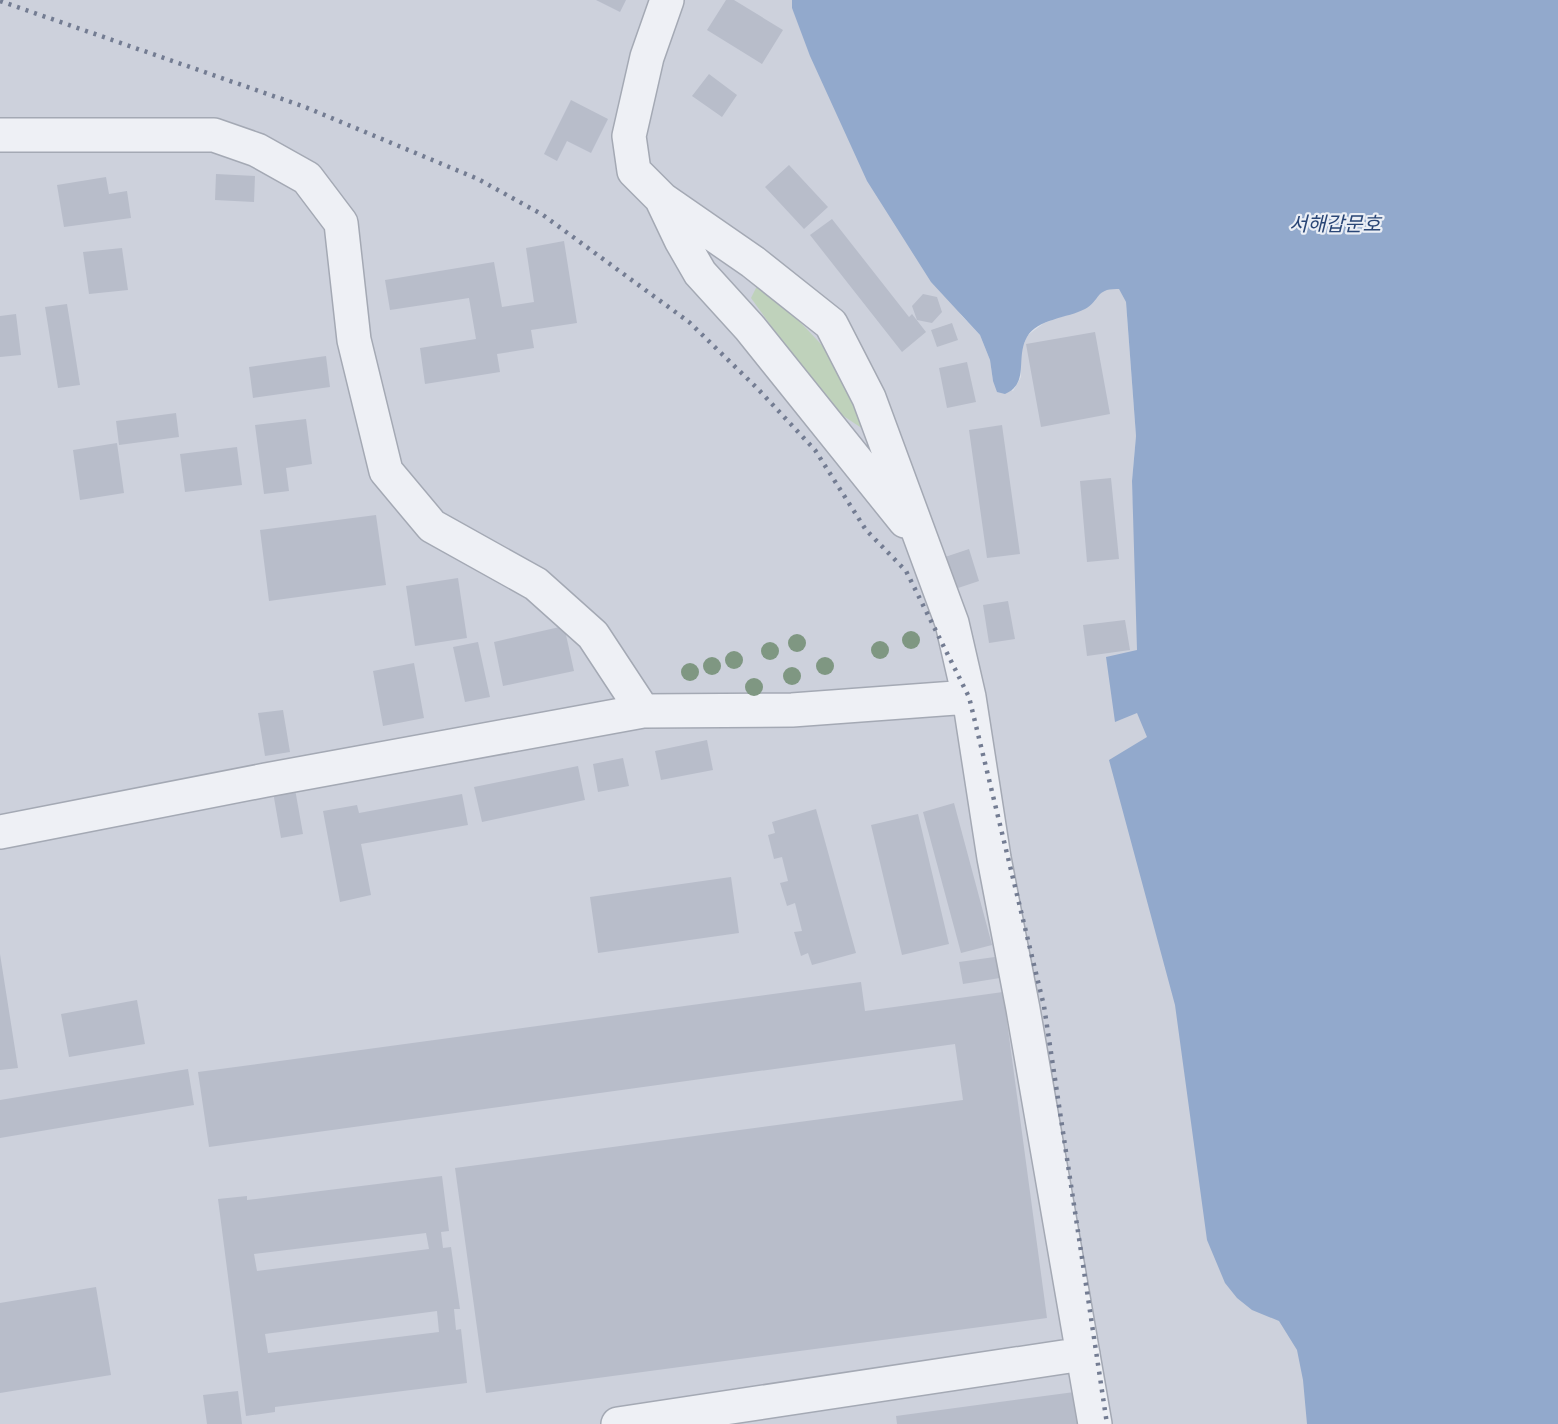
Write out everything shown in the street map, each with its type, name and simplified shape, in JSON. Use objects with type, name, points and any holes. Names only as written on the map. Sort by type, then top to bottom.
[{"type":"street","points":[[667,0],[647,57],[628,136],[634,171],[662,199],[753,262],[831,324],[868,398],[952,623],[969,697],[994,858],[1023,1009],[1095,1424]]},
{"type":"street","points":[[0,135],[214,135],[257,150],[307,178],[341,223],[354,340],[386,471],[432,526],[536,584],[593,635],[643,711]]},
{"type":"street","points":[[662,199],[681,240],[700,273],[750,328],[923,544]]},
{"type":"street","points":[[0,832],[266,780],[643,711],[792,710],[969,697]]},
{"type":"street","points":[[618,1424],[1083,1354]]},
{"type":"shaded area","points":[[0,0],[792,0],[792,8],[961,315],[980,335],[990,360],[993,381],[1013,391],[1021,377],[1022,348],[1028,335],[1044,323],[1088,307],[1095,297],[1107,288],[1119,288],[1126,302],[1136,436],[1132,481],[1135,549],[1558,1424],[0,1424]]},
{"type":"green space","points":[[761,286],[768,288],[836,360],[863,429],[836,411],[816,388],[751,298],[756,288]]},
{"type":"water","name":"서해갑문호","points":[[792,0],[1558,0],[1558,1424],[1307,1424],[1303,1380],[1297,1350],[1279,1321],[1252,1310],[1237,1298],[1225,1283],[1207,1240],[1175,1005],[1109,760],[1147,737],[1137,713],[1115,722],[1106,657],[1137,650],[1132,481],[1136,436],[1126,302],[1119,289],[1106,290],[1085,309],[1038,326],[1027,337],[1024,345],[1020,377],[1017,383],[1005,394],[997,392],[990,360],[980,335],[931,282],[867,181],[810,56],[792,8]]},
{"type":"building","points":[[596,0],[626,0],[620,12]]},
{"type":"building","points":[[726,0],[734,0],[783,30],[762,64],[707,30]]},
{"type":"building","points":[[709,74],[737,95],[722,117],[692,96]]},
{"type":"building","points":[[571,100],[608,119],[591,153],[567,141],[557,161],[544,154]]},
{"type":"building","points":[[789,165],[828,207],[804,229],[765,187]]},
{"type":"building","points":[[216,174],[255,176],[254,202],[215,200]]},
{"type":"building","points":[[106,177],[109,194],[127,191],[131,218],[64,227],[57,185]]},
{"type":"building","points":[[832,219],[909,317],[912,314],[926,332],[902,352],[810,235]]},
{"type":"building","points":[[564,241],[577,323],[531,330],[534,348],[497,354],[500,372],[425,384],[420,348],[476,339],[469,298],[390,310],[385,280],[494,262],[502,307],[534,302],[526,248]]},
{"type":"building","points":[[122,248],[128,290],[89,294],[83,252]]},
{"type":"building","points":[[923,294],[937,297],[942,312],[932,323],[917,320],[912,306]]},
{"type":"building","points":[[67,304],[80,385],[58,388],[45,307]]},
{"type":"building","points":[[16,314],[21,355],[0,357],[0,316]]},
{"type":"building","points":[[952,323],[958,340],[937,347],[931,330]]},
{"type":"building","points":[[1095,332],[1110,414],[1041,427],[1026,344]]},
{"type":"building","points":[[326,356],[330,387],[253,398],[249,367]]},
{"type":"building","points":[[967,362],[976,402],[947,408],[939,368]]},
{"type":"building","points":[[176,413],[179,437],[119,445],[116,421]]},
{"type":"building","points":[[306,419],[312,464],[286,468],[289,491],[264,494],[255,425]]},
{"type":"building","points":[[1002,425],[1020,554],[987,558],[969,430]]},
{"type":"building","points":[[117,443],[124,493],[80,500],[73,450]]},
{"type":"building","points":[[237,447],[242,485],[185,492],[180,454]]},
{"type":"building","points":[[1111,478],[1119,559],[1087,562],[1080,481]]},
{"type":"building","points":[[376,515],[386,585],[269,601],[260,530]]},
{"type":"building","points":[[969,549],[979,581],[949,591],[939,559]]},
{"type":"building","points":[[458,578],[467,638],[415,646],[406,586]]},
{"type":"building","points":[[1008,601],[1015,639],[989,643],[983,605]]},
{"type":"building","points":[[1125,620],[1130,650],[1087,656],[1083,625]]},
{"type":"building","points":[[564,626],[574,671],[503,686],[494,642]]},
{"type":"building","points":[[478,642],[490,697],[465,702],[453,647]]},
{"type":"building","points":[[414,663],[424,718],[383,726],[373,671]]},
{"type":"building","points":[[283,710],[290,752],[265,756],[258,713]]},
{"type":"building","points":[[707,740],[713,770],[661,780],[655,751]]},
{"type":"building","points":[[623,758],[629,786],[598,792],[593,764]]},
{"type":"building","points":[[578,766],[585,800],[482,822],[474,787]]},
{"type":"building","points":[[295,789],[303,834],[281,838],[273,792]]},
{"type":"building","points":[[462,794],[468,825],[361,844],[371,895],[340,902],[323,811],[357,805],[359,813]]},
{"type":"building","points":[[954,803],[992,945],[961,953],[923,812]]},
{"type":"building","points":[[816,809],[856,953],[812,965],[808,953],[801,956],[794,932],[802,931],[795,903],[787,906],[780,883],[788,881],[782,857],[774,859],[768,835],[775,833],[772,822]]},
{"type":"building","points":[[918,814],[949,944],[902,955],[871,825]]},
{"type":"building","points":[[731,877],[739,933],[598,953],[590,897]]},
{"type":"building","points":[[0,954],[18,1068],[0,1070]]},
{"type":"building","points":[[1009,955],[1012,976],[963,984],[959,962]]},
{"type":"building","points":[[861,982],[865,1011],[1003,992],[1047,1318],[486,1393],[455,1168],[963,1100],[955,1044],[209,1147],[198,1072]]},
{"type":"building","points":[[137,1000],[145,1044],[69,1057],[61,1014]]},
{"type":"building","points":[[188,1069],[194,1105],[0,1138],[0,1100]]},
{"type":"building","points":[[442,1176],[449,1231],[441,1232],[443,1248],[451,1247],[460,1309],[454,1309],[456,1330],[461,1329],[467,1383],[275,1407],[275,1412],[246,1416],[218,1199],[247,1196],[247,1200]],"holes":[[[426,1233],[429,1249],[257,1271],[254,1254]],[[437,1311],[439,1332],[268,1353],[265,1334]]]},
{"type":"building","points":[[96,1287],[111,1375],[0,1393],[0,1303]]},
{"type":"building","points":[[238,1391],[242,1424],[207,1424],[203,1395]]},
{"type":"building","points":[[1082,1391],[1086,1424],[897,1424],[896,1416]]},
{"type":"railway","points":[[0,1],[305,107],[478,179],[543,215],[689,322],[757,388],[815,450],[866,530],[906,571],[969,697],[1044,1006],[1107,1424]]}]
